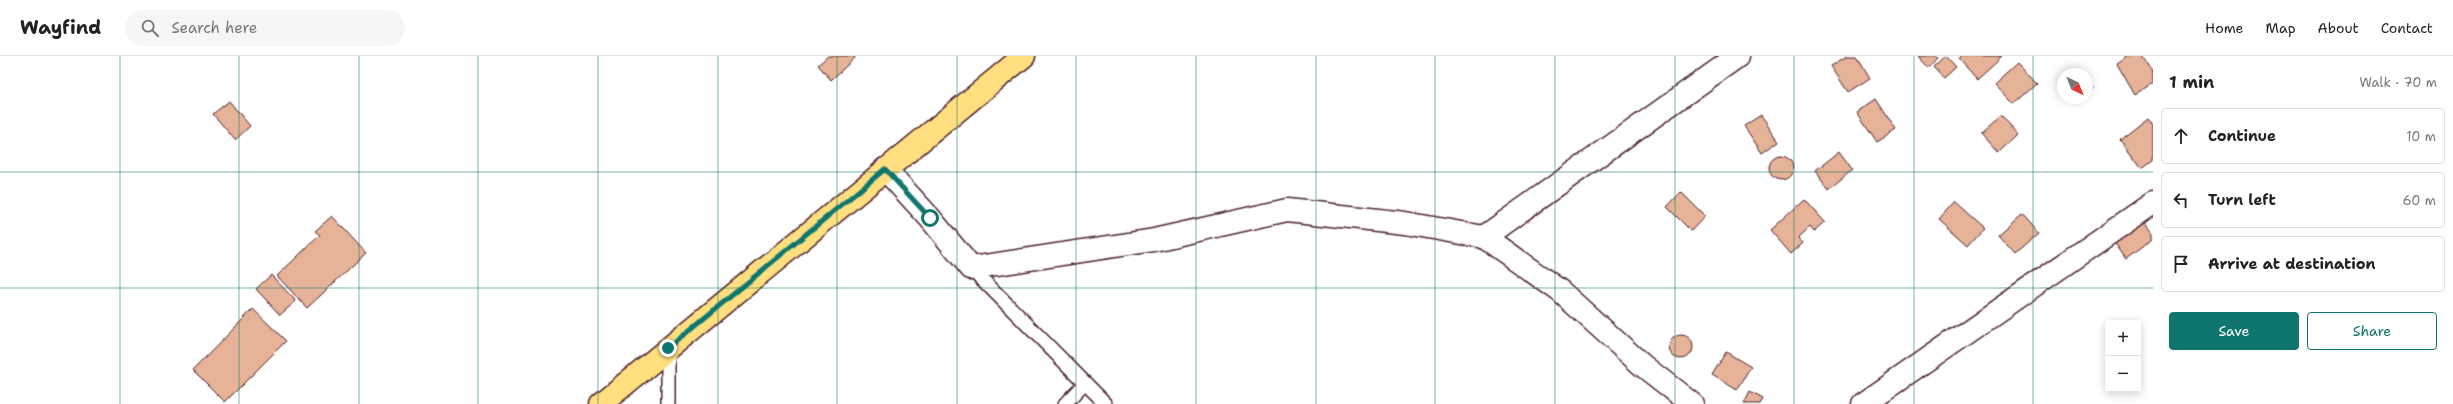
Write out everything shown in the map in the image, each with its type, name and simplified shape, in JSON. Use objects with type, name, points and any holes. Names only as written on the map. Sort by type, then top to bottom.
[{"type":"main road","points":[[601,404],[1024,56]]},
{"type":"street","points":[[1484,237],[1738,56]]},
{"type":"street","points":[[885,169],[930,218],[971,268],[1154,240],[1287,210],[1405,223],[1484,237],[1560,291],[1642,365],[1692,404]]},
{"type":"street","points":[[1863,404],[2153,203]]},
{"type":"lane","points":[[971,268],[1106,404]]},
{"type":"lane","points":[[668,348],[668,404]]},
{"type":"lane","points":[[1066,404],[1085,383]]},
{"type":"building","points":[[828,56],[854,56],[855,58],[831,80],[818,65]]},
{"type":"building","points":[[1847,56],[1857,56],[1870,78],[1848,92],[1831,66]]},
{"type":"building","points":[[1918,56],[1935,56],[1938,58],[1929,68]]},
{"type":"building","points":[[1946,56],[1956,67],[1944,78],[1934,67]]},
{"type":"building","points":[[1961,56],[2002,56],[1977,79],[1959,59]]},
{"type":"building","points":[[2129,56],[2143,56],[2153,72],[2153,84],[2135,95],[2117,64]]},
{"type":"building","points":[[2017,62],[2037,83],[2014,104],[1994,83]]},
{"type":"building","points":[[1876,99],[1896,130],[1877,142],[1857,112]]},
{"type":"building","points":[[229,101],[250,126],[235,140],[213,114]]},
{"type":"building","points":[[1761,115],[1779,141],[1762,153],[1744,126]]},
{"type":"building","points":[[2001,116],[2018,135],[1999,153],[1981,133]]},
{"type":"building","points":[[2148,117],[2153,124],[2153,160],[2142,168],[2120,139]]},
{"type":"building","points":[[1839,152],[1852,170],[1829,189],[1815,171]]},
{"type":"building","points":[[1781,156],[1790,159],[1793,168],[1790,177],[1781,180],[1772,177],[1769,168],[1772,159]]},
{"type":"building","points":[[1681,192],[1705,216],[1691,231],[1667,207]]},
{"type":"building","points":[[1804,199],[1825,222],[1814,232],[1810,227],[1798,238],[1803,243],[1791,254],[1770,230]]},
{"type":"building","points":[[1954,202],[1983,228],[1968,245],[1939,219]]},
{"type":"building","points":[[2022,214],[2039,233],[2015,254],[1998,235]]},
{"type":"building","points":[[332,216],[366,253],[307,308],[277,276],[320,235],[315,231]]},
{"type":"building","points":[[2142,218],[2153,233],[2153,239],[2126,259],[2112,239]]},
{"type":"building","points":[[271,275],[296,301],[280,315],[256,289]]},
{"type":"building","points":[[253,309],[286,341],[225,402],[193,370]]},
{"type":"building","points":[[1681,335],[1686,336],[1692,342],[1692,352],[1686,358],[1681,359],[1676,358],[1670,352],[1669,347],[1670,342],[1676,336]]},
{"type":"building","points":[[1726,352],[1751,367],[1737,390],[1712,375]]},
{"type":"building","points":[[1750,392],[1763,399],[1760,404],[1744,404]]},
{"type":"route","points":[[668,348],[885,169],[930,218]]}]
